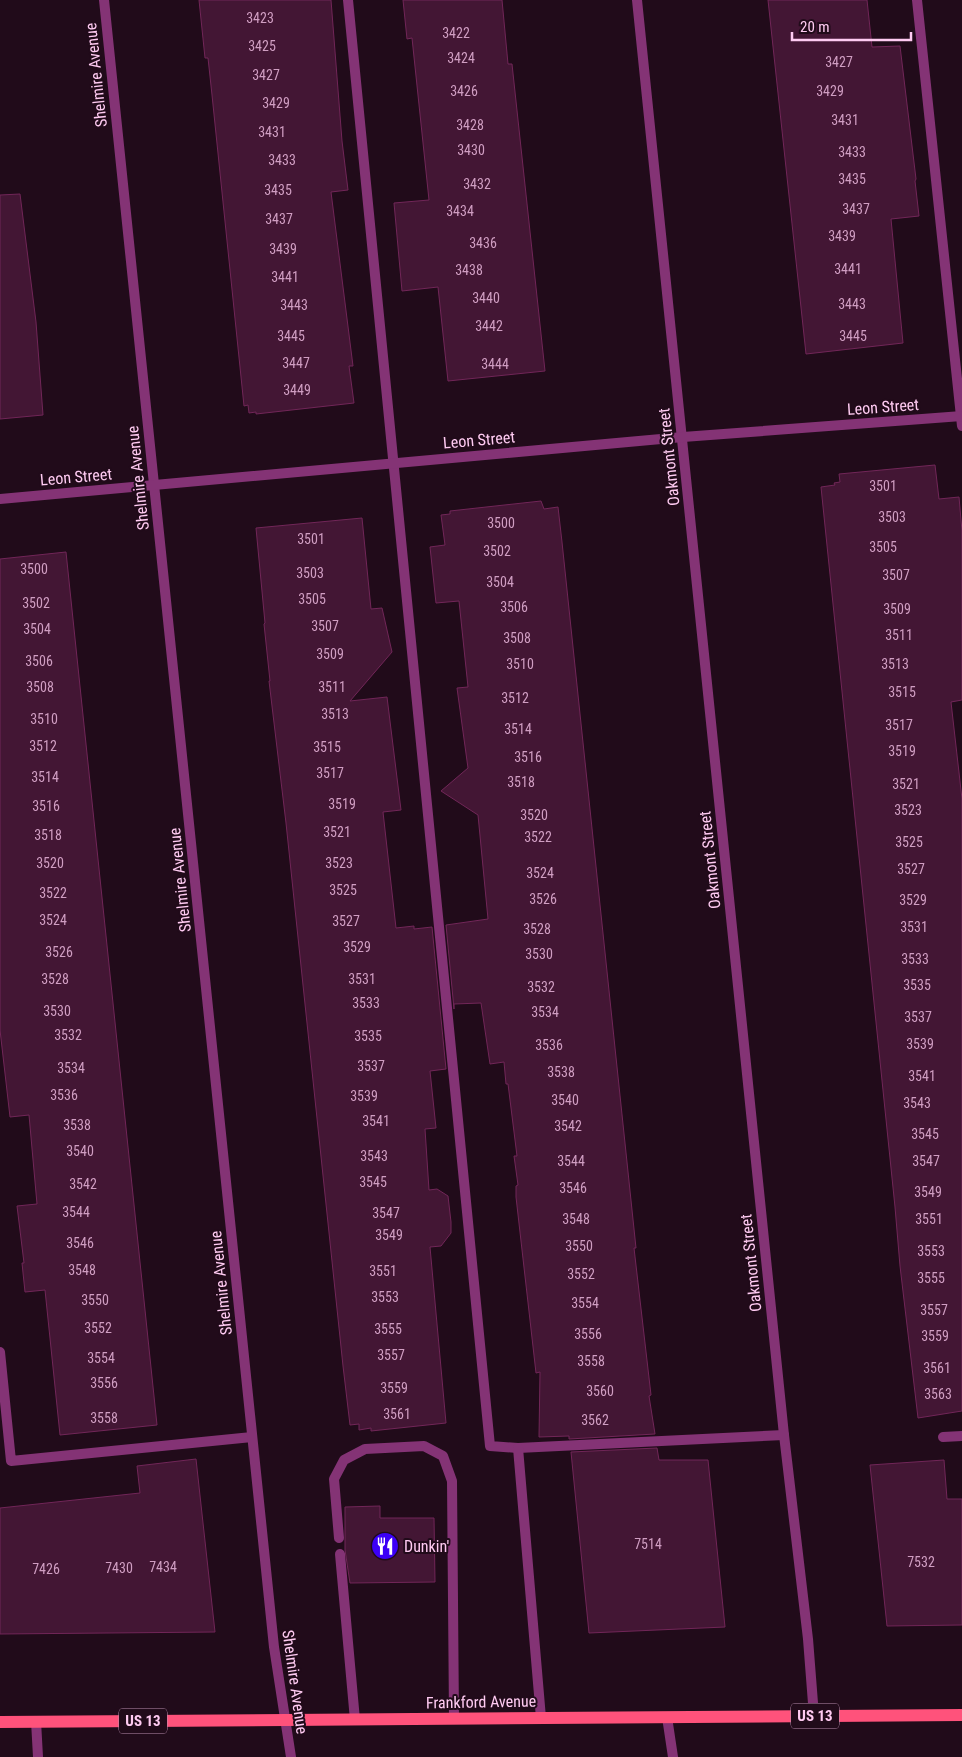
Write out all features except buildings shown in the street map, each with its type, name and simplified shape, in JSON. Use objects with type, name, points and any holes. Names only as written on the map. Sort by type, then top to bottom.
[{"type":"main road","name":"Frankford Avenue","points":[[0,1722],[962,1715]]},
{"type":"street","name":"Shelmire Avenue","points":[[104,0],[274,1647],[292,1757]]},
{"type":"street","points":[[348,0],[490,1446],[518,1448],[784,1435]]},
{"type":"street","name":"Oakmont Street","points":[[637,0],[784,1435],[806,1620],[814,1716]]},
{"type":"street","points":[[917,0],[962,420]]},
{"type":"street","name":"Leon Street","points":[[0,499],[683,437],[962,420]]},
{"type":"street","points":[[0,1352],[11,1460],[252,1436]]},
{"type":"street","points":[[942,1437],[962,1436]]},
{"type":"street","points":[[339,1538],[334,1479],[344,1460],[365,1449],[424,1446],[443,1456],[452,1481],[454,1718]]},
{"type":"street","points":[[518,1448],[541,1718]]},
{"type":"street","points":[[340,1554],[355,1720]]},
{"type":"street","points":[[667,1718],[673,1757]]},
{"type":"street","points":[[36,1721],[38,1757]]},
{"type":"place","name":"Dunkin'","points":[[385,1546]]}]
